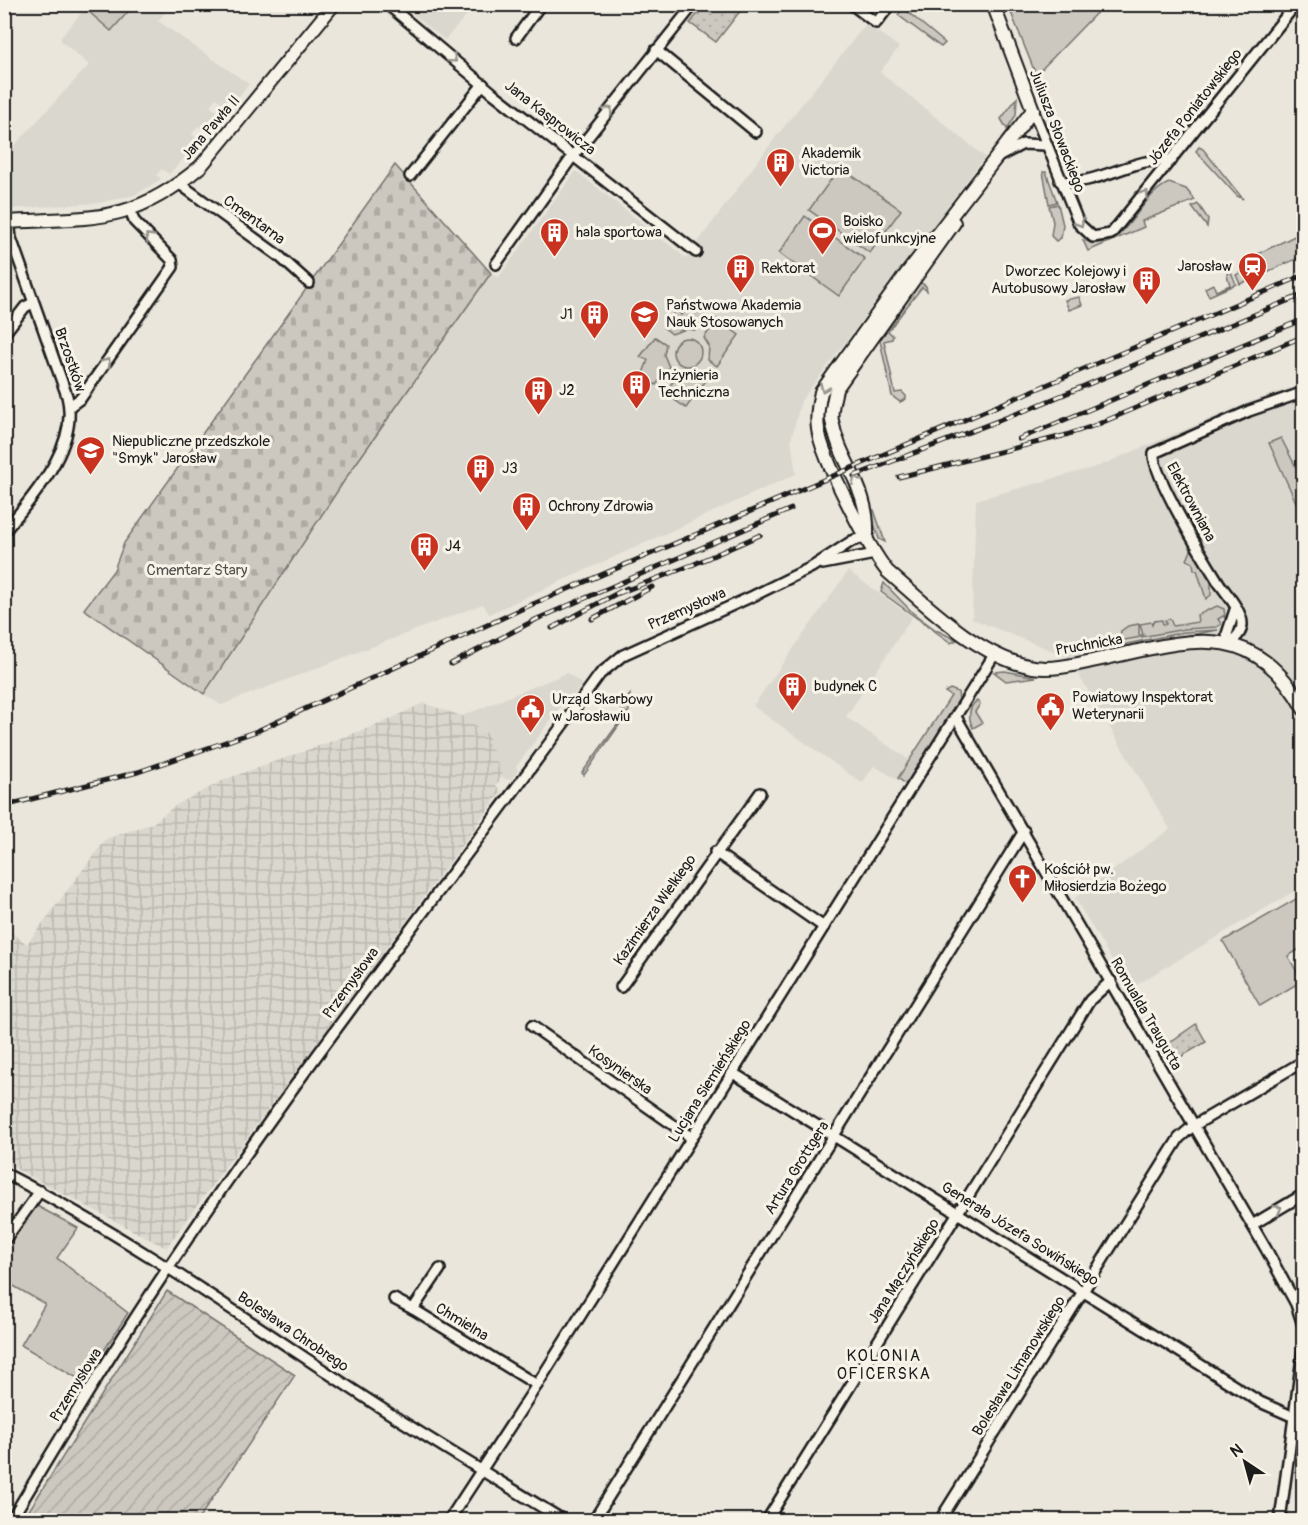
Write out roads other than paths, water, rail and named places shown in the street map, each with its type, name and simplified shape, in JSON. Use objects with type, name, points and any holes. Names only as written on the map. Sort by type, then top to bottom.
[{"type":"main road","name":"Jana Pawła II","points":[[7,225],[85,220],[131,211],[180,184],[201,166],[334,4]]},
{"type":"main road","name":"Juliusza Słowackiego","points":[[993,4],[1033,110]]},
{"type":"main road","name":"Pruchnicka","points":[[1033,110],[841,360],[821,392],[816,413],[818,431],[838,482],[875,554],[887,571],[994,655],[1035,667],[1065,667],[1186,641],[1228,644],[1261,659],[1282,675],[1304,709]]},
{"type":"main road","name":"Pruchnicka","points":[[867,536],[868,514],[863,496],[832,421],[836,389],[841,378],[953,225],[959,207]]},
{"type":"street","name":"Jana Kasprowicza","points":[[387,4],[483,84],[696,252]]},
{"type":"street","points":[[516,38],[541,4]]},
{"type":"street","points":[[496,264],[573,156],[694,4]]},
{"type":"street","points":[[851,4],[876,23],[891,4]]},
{"type":"street","name":"Józefa Poniatowskiego","points":[[1118,228],[1296,4]]},
{"type":"street","points":[[656,50],[756,132]]},
{"type":"street","points":[[410,176],[483,84]]},
{"type":"street","name":"Juliusza Słowackiego","points":[[1033,110],[1045,145],[1079,224],[1093,237],[1102,237],[1118,228]]},
{"type":"street","name":"Pruchnicka","points":[[998,157],[1023,144],[1045,145]]},
{"type":"street","points":[[1060,182],[1078,182],[1157,159],[1172,160]]},
{"type":"street","name":"Cmentarna","points":[[180,184],[214,207],[309,283]]},
{"type":"street","points":[[70,406],[83,396],[173,267],[172,260],[134,221],[131,211]]},
{"type":"street","name":"Brzostków","points":[[4,532],[51,468],[66,435],[70,406],[7,225]]},
{"type":"street","points":[[4,334],[25,307],[33,303]]},
{"type":"street","name":"Elektrowniana","points":[[1228,644],[1238,637],[1242,629],[1241,616],[1235,610],[1197,547],[1156,471],[1154,453],[1249,411],[1304,392]]},
{"type":"street","points":[[812,567],[852,542],[867,536]]},
{"type":"street","points":[[812,567],[875,554]]},
{"type":"street","name":"Przemysłowa","points":[[11,1521],[74,1415],[168,1267],[366,988],[600,674],[622,655],[812,567]]},
{"type":"street","name":"Lucjana Siemieńskiego","points":[[449,1521],[537,1385],[994,655]]},
{"type":"street","name":"Romualda Traugutta","points":[[956,717],[1252,1225],[1296,1304],[1303,1325]]},
{"type":"street","name":"Kazimierza Wielkiego","points":[[621,987],[715,852],[760,793]]},
{"type":"street","name":"Artura Grottgera","points":[[594,1521],[1024,831]]},
{"type":"street","name":"Kazimierza Wielkiego","points":[[715,852],[824,927]]},
{"type":"street","name":"Jana Mączyńskiego","points":[[767,1521],[1090,1000],[1111,981]]},
{"type":"street","name":"Kosynierska","points":[[532,1026],[692,1138]]},
{"type":"street","name":"Bolesława Limanowskiego","points":[[940,1521],[1179,1138],[1193,1126],[1304,1061]]},
{"type":"street","name":"Generała Józefa Sowińskiego","points":[[733,1073],[1260,1402],[1299,1417]]},
{"type":"street","name":"Bolesława Chrobrego","points":[[4,1173],[168,1267],[398,1420],[563,1521]]},
{"type":"street","points":[[4,1241],[39,1191]]},
{"type":"street","points":[[1252,1225],[1304,1194]]},
{"type":"street","name":"Chmielna","points":[[440,1269],[413,1310],[537,1385]]},
{"type":"street","points":[[394,1299],[413,1310]]},
{"type":"street","points":[[1280,1521],[1299,1417],[1304,1343]]},
{"type":"railway","points":[[4,806],[138,772],[257,731],[526,607],[1304,275]]},
{"type":"railway","points":[[854,476],[1029,409],[1304,294]]},
{"type":"railway","points":[[1019,439],[1304,319]]},
{"type":"railway","points":[[899,477],[1063,436],[1096,425],[1304,336]]},
{"type":"railway","points":[[451,664],[537,619],[791,509]]},
{"type":"railway","points":[[619,593],[692,565],[760,535]]},
{"type":"railway","points":[[592,619],[652,587]]},
{"type":"railway","points":[[552,628],[627,588]]},
{"type":"place","name":"Akademik Victoria","points":[[780,188]]},
{"type":"place","name":"Boisko wielofunkcyjne","points":[[822,256]]},
{"type":"place","name":"hala sportowa","points":[[555,258]]},
{"type":"place","name":"Jarosław","points":[[1253,292]]},
{"type":"place","name":"Rektorat","points":[[740,294]]},
{"type":"place","name":"Dworzec Kolejowy i Autobusowy Jarosław","points":[[1147,306]]},
{"type":"place","name":"J1","points":[[594,340]]},
{"type":"place","name":"Państwowa Akademia Nauk Stosowanych","points":[[645,340]]},
{"type":"place","name":"Inżynieria Techniczna","points":[[637,410]]},
{"type":"place","name":"J2","points":[[538,416]]},
{"type":"place","name":"Niepubliczne przedszkole \"Smyk\" Jarosław","points":[[91,476]]},
{"type":"place","name":"J3","points":[[481,494]]},
{"type":"place","name":"Ochrony Zdrowia","points":[[527,532]]},
{"type":"place","name":"J4","points":[[424,572]]},
{"type":"place","name":"budynek C","points":[[793,712]]},
{"type":"place","name":"Powiatowy Inspektorat Weterynarii","points":[[1051,732]]},
{"type":"place","name":"Urząd Skarbowy w Jarosławiu","points":[[531,734]]},
{"type":"place","name":"Kościół pw. Miłosierdzia Bożego","points":[[1023,904]]},
{"type":"district","name":"KOLONIA OFICERSKA","points":[[884,1365]]},
{"type":"park label","name":"Cmentarz Stary","points":[[197,570]]}]
